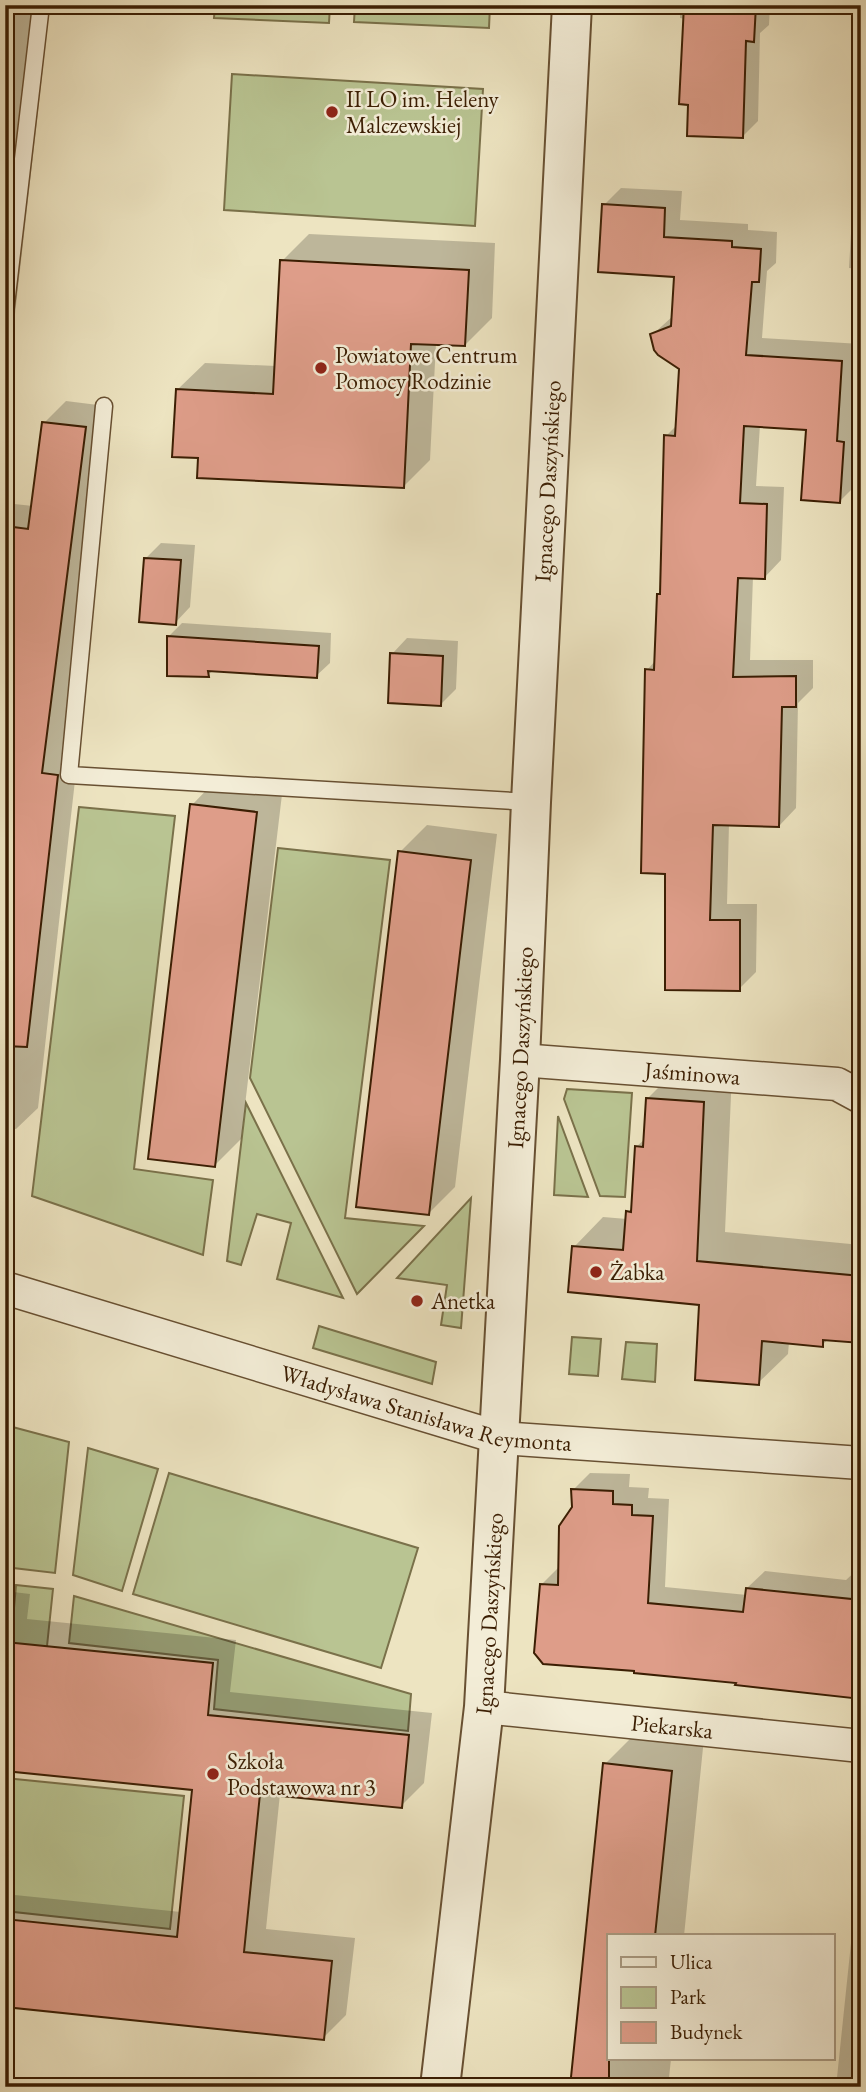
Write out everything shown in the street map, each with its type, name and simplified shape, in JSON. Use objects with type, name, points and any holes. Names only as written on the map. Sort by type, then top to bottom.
[{"type":"street","name":"Ignacego Daszyńskiego","points":[[440,2087],[484,1707],[520,1060],[572,5]]},
{"type":"street","name":"Jaśminowa","points":[[520,1060],[837,1084],[861,1097]]},
{"type":"street","name":"Władysława Stanisława Reymonta","points":[[5,1288],[500,1438],[861,1463]]},
{"type":"street","name":"Piekarska","points":[[484,1707],[861,1746]]},
{"type":"lane","points":[[5,313],[41,5]]},
{"type":"lane","points":[[104,405],[69,775],[531,802]]},
{"type":"green space","points":[[215,5],[330,5],[329,23],[214,18]]},
{"type":"green space","points":[[355,5],[490,5],[489,28],[354,22]]},
{"type":"green space","points":[[232,74],[483,89],[475,226],[224,210]]},
{"type":"green space","points":[[79,807],[175,816],[134,1169],[213,1180],[203,1255],[32,1196]]},
{"type":"green space","points":[[278,848],[390,860],[345,1218],[424,1226],[357,1294],[250,1078]]},
{"type":"green space","points":[[567,1089],[632,1093],[625,1197],[600,1196],[564,1099]]},
{"type":"green space","points":[[246,1103],[343,1298],[277,1279],[291,1223],[257,1214],[241,1265],[227,1261]]},
{"type":"green space","points":[[558,1116],[588,1197],[554,1195]]},
{"type":"green space","points":[[471,1198],[461,1328],[441,1325],[447,1285],[397,1278]]},
{"type":"green space","points":[[319,1326],[436,1362],[432,1384],[313,1348]]},
{"type":"green space","points":[[572,1337],[601,1339],[598,1376],[569,1374]]},
{"type":"green space","points":[[626,1342],[657,1344],[655,1382],[622,1379]]},
{"type":"green space","points":[[5,1425],[69,1442],[55,1573],[5,1567]]},
{"type":"green space","points":[[88,1448],[158,1469],[122,1591],[73,1575]]},
{"type":"green space","points":[[169,1473],[418,1548],[381,1668],[133,1594]]},
{"type":"green space","points":[[16,1585],[53,1589],[41,1703],[6,1699]]},
{"type":"green space","points":[[74,1596],[411,1694],[408,1731],[214,1709],[218,1660],[69,1643]]},
{"type":"green space","points":[[5,1778],[184,1796],[170,1929],[5,1911]]},
{"type":"building","points":[[684,5],[756,5],[754,42],[746,41],[743,138],[687,136],[688,105],[679,104]]},
{"type":"building","points":[[602,204],[665,208],[664,237],[732,241],[732,247],[761,249],[759,282],[752,282],[746,355],[842,361],[837,441],[844,442],[840,503],[801,500],[806,430],[744,426],[740,503],[767,504],[765,579],[738,578],[733,677],[796,676],[796,707],[782,707],[779,827],[713,825],[710,920],[740,920],[740,991],[665,990],[665,874],[641,873],[645,669],[654,670],[657,594],[660,594],[664,435],[675,436],[679,369],[658,355],[650,334],[671,326],[674,277],[598,272]]},
{"type":"building","name":"Powiatowe Centrum Pomocy Rodzinie","points":[[280,260],[469,270],[465,346],[411,344],[404,488],[197,478],[198,458],[172,457],[176,389],[273,394]]},
{"type":"building","points":[[42,422],[86,427],[42,773],[58,775],[27,1047],[5,1046],[5,712],[10,681],[5,680],[5,526],[28,529]]},
{"type":"building","points":[[144,558],[181,560],[176,625],[139,622]]},
{"type":"building","points":[[167,636],[319,646],[317,678],[208,671],[209,677],[167,676]]},
{"type":"building","points":[[390,653],[443,656],[441,706],[388,703]]},
{"type":"building","points":[[190,804],[257,812],[215,1167],[148,1159]]},
{"type":"building","points":[[398,851],[471,860],[429,1215],[356,1207]]},
{"type":"building","points":[[646,1098],[704,1102],[697,1261],[861,1276],[861,1343],[823,1340],[823,1347],[762,1341],[759,1385],[695,1380],[699,1305],[568,1292],[572,1246],[623,1250],[626,1211],[631,1212],[635,1146],[643,1147]]},
{"type":"building","points":[[571,1489],[613,1491],[613,1504],[632,1505],[632,1515],[653,1516],[648,1603],[743,1612],[746,1588],[861,1600],[861,1699],[634,1671],[543,1664],[534,1653],[540,1584],[558,1585],[559,1526],[572,1507]]},
{"type":"building","points":[[5,1642],[213,1663],[208,1715],[409,1735],[402,1808],[260,1794],[244,1952],[332,1961],[324,2040],[5,2007],[5,1919],[177,1937],[192,1790],[5,1771]]},
{"type":"building","points":[[603,1763],[672,1771],[655,1934],[607,1934],[609,2087],[570,2087]]},
{"type":"place","name":"II LO im. Heleny Malczewskiej","points":[[332,112]]},
{"type":"place","name":"Powiatowe Centrum Pomocy Rodzinie","points":[[321,368]]},
{"type":"place","name":"Żabka","points":[[596,1272]]},
{"type":"place","name":"Anetka","points":[[417,1301]]},
{"type":"place","name":"Szkoła Podstawowa nr 3","points":[[213,1774]]}]
